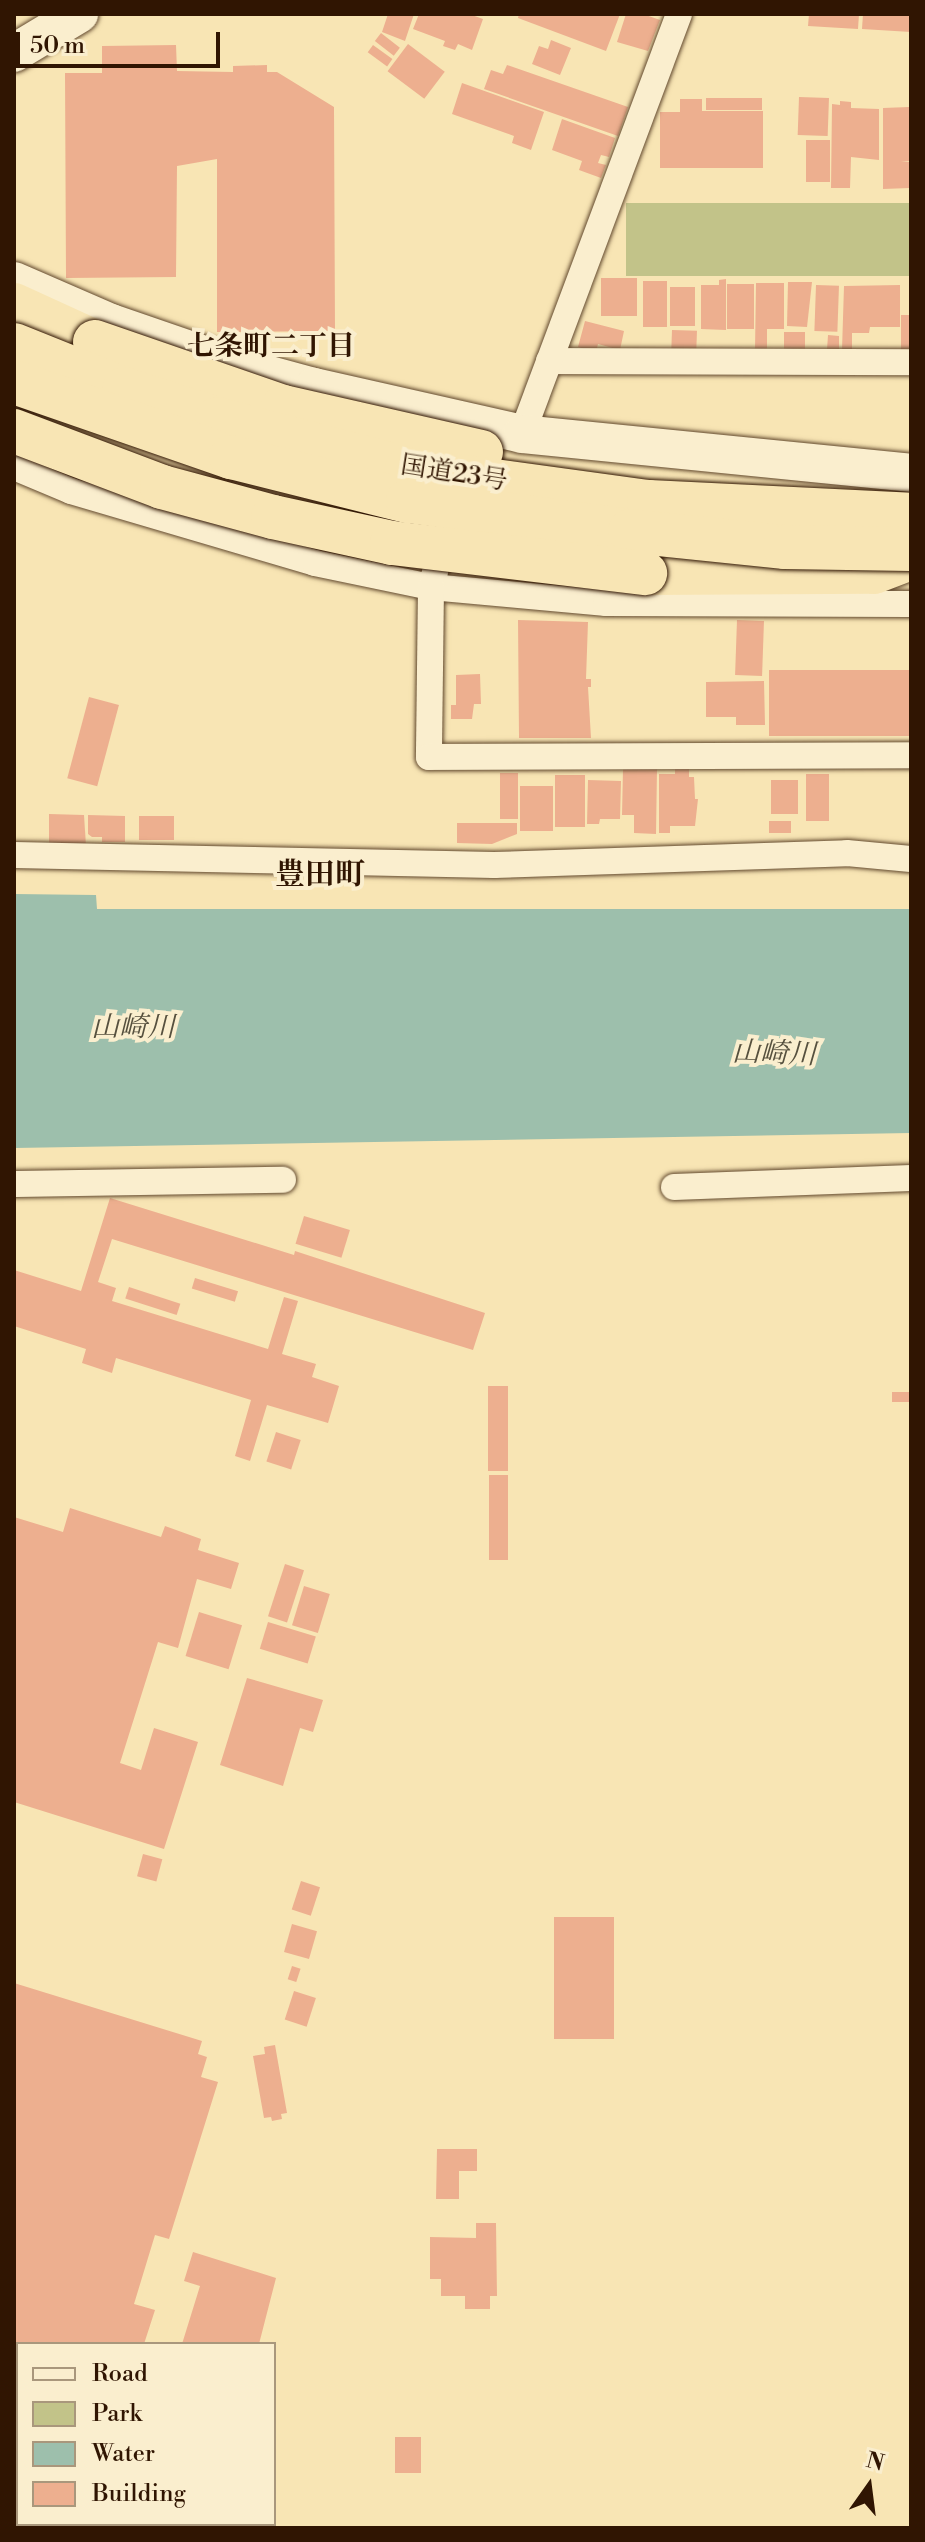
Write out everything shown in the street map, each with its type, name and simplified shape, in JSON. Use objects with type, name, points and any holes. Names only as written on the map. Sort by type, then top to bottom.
[{"type":"highway","points":[[14,305],[95,342],[283,407],[482,452],[911,508]]},
{"type":"highway","name":"国道23号","points":[[14,345],[124,389],[217,419],[407,469],[649,502],[911,515]]},
{"type":"highway","name":"国道23号","points":[[14,382],[231,457],[408,501],[630,531],[785,547],[911,549]]},
{"type":"highway","points":[[14,431],[162,487],[273,517],[392,543],[645,573],[874,572],[911,558]]},
{"type":"street","points":[[14,53],[79,14]]},
{"type":"street","points":[[522,434],[679,14]]},
{"type":"street","points":[[14,281],[111,323],[233,365],[314,387],[522,434],[911,473]]},
{"type":"street","points":[[549,361],[911,362]]},
{"type":"street","points":[[476,424],[431,587],[429,757],[911,755]]},
{"type":"street","points":[[14,467],[71,491],[315,563],[431,587],[606,603],[911,604]]},
{"type":"street","points":[[14,855],[494,865],[847,853],[911,859]]},
{"type":"street","points":[[674,1187],[911,1178]]},
{"type":"street","points":[[14,1184],[283,1180]]},
{"type":"green space","points":[[626,203],[911,203],[911,276],[626,276]]},
{"type":"water","name":"山崎川","points":[[14,894],[96,895],[97,909],[911,909],[911,1133],[14,1148]]},
{"type":"building","points":[[388,14],[414,14],[405,41],[382,32]]},
{"type":"building","points":[[419,14],[469,14],[483,19],[472,50],[458,44],[455,50],[443,46],[445,41],[413,29]]},
{"type":"building","points":[[519,14],[620,14],[606,51],[518,18]]},
{"type":"building","points":[[626,14],[643,14],[660,20],[648,51],[617,42]]},
{"type":"building","points":[[809,14],[859,14],[858,29],[808,26]]},
{"type":"building","points":[[863,14],[911,14],[911,32],[862,29]]},
{"type":"building","points":[[381,33],[400,48],[394,56],[375,41]]},
{"type":"building","points":[[551,40],[571,48],[560,75],[532,64],[539,46],[548,49]]},
{"type":"building","points":[[408,44],[445,72],[424,99],[388,71]]},
{"type":"building","points":[[176,45],[177,71],[233,72],[233,66],[267,65],[267,72],[277,72],[334,107],[335,331],[217,332],[217,159],[177,166],[176,277],[66,278],[65,73],[102,73],[102,46]]},
{"type":"building","points":[[373,45],[392,59],[387,66],[368,52]]},
{"type":"building","points":[[507,65],[628,107],[618,136],[484,89],[491,70],[503,74]]},
{"type":"building","points":[[462,83],[544,112],[531,150],[512,143],[514,136],[452,114]]},
{"type":"building","points":[[799,97],[829,98],[828,136],[798,135]]},
{"type":"building","points":[[706,98],[762,98],[762,110],[706,110]]},
{"type":"building","points":[[680,99],[702,99],[702,111],[763,111],[763,168],[660,168],[660,112],[680,112]]},
{"type":"building","points":[[840,101],[851,102],[851,108],[879,109],[879,160],[851,157],[850,188],[831,188],[832,104],[840,105]]},
{"type":"building","points":[[909,107],[910,161],[901,161],[910,162],[910,188],[883,189],[883,108]]},
{"type":"building","points":[[562,119],[615,138],[609,157],[601,155],[598,163],[606,165],[601,178],[579,170],[582,161],[552,150]]},
{"type":"building","points":[[806,140],[830,140],[830,182],[806,182]]},
{"type":"building","points":[[601,278],[637,278],[637,316],[601,316]]},
{"type":"building","points":[[726,279],[726,330],[701,329],[701,285],[719,285],[719,280]]},
{"type":"building","points":[[643,281],[667,281],[667,327],[643,327]]},
{"type":"building","points":[[788,282],[812,282],[807,327],[787,326]]},
{"type":"building","points":[[756,283],[784,283],[784,329],[767,329],[767,350],[755,350]]},
{"type":"building","points":[[727,284],[754,284],[754,329],[727,329]]},
{"type":"building","points":[[816,285],[839,286],[837,332],[814,331]]},
{"type":"building","points":[[900,285],[900,327],[870,327],[869,333],[852,333],[852,350],[842,350],[844,286]]},
{"type":"building","points":[[670,287],[695,287],[695,326],[670,326]]},
{"type":"building","points":[[901,315],[911,315],[911,351],[901,351]]},
{"type":"building","points":[[585,321],[624,331],[620,350],[598,344],[596,352],[578,347]]},
{"type":"building","points":[[672,330],[697,331],[696,350],[671,349]]},
{"type":"building","points":[[784,332],[805,332],[805,350],[784,350]]},
{"type":"building","points":[[828,335],[839,336],[839,350],[827,350]]},
{"type":"building","points":[[518,620],[588,622],[586,679],[591,679],[591,687],[588,687],[591,738],[519,738]]},
{"type":"building","points":[[737,620],[764,621],[762,676],[735,675]]},
{"type":"building","points":[[769,670],[911,670],[911,736],[769,736]]},
{"type":"building","points":[[480,674],[481,704],[474,704],[472,719],[451,719],[451,705],[456,705],[456,675]]},
{"type":"building","points":[[764,681],[765,725],[736,725],[736,717],[706,717],[706,682]]},
{"type":"building","points":[[89,697],[119,705],[97,786],[67,778]]},
{"type":"building","points":[[623,769],[657,769],[656,834],[634,833],[634,815],[622,815]]},
{"type":"building","points":[[675,769],[689,769],[689,777],[694,777],[695,799],[698,799],[695,826],[670,826],[670,833],[659,833],[659,774],[675,774]]},
{"type":"building","points":[[500,773],[518,773],[518,819],[500,819]]},
{"type":"building","points":[[806,774],[829,774],[829,821],[806,821]]},
{"type":"building","points":[[555,775],[585,775],[585,827],[555,827]]},
{"type":"building","points":[[588,780],[621,781],[620,819],[600,819],[599,824],[587,824]]},
{"type":"building","points":[[771,780],[798,780],[798,814],[771,814]]},
{"type":"building","points":[[520,786],[553,786],[553,831],[520,831]]},
{"type":"building","points":[[49,814],[84,815],[86,846],[49,843]]},
{"type":"building","points":[[88,815],[125,816],[125,842],[102,842],[102,837],[92,837],[88,834]]},
{"type":"building","points":[[139,816],[174,816],[174,840],[139,840]]},
{"type":"building","points":[[769,821],[791,821],[791,833],[769,833]]},
{"type":"building","points":[[457,823],[517,823],[517,834],[492,844],[457,843]]},
{"type":"building","points":[[110,1198],[294,1255],[295,1251],[485,1313],[473,1350],[112,1239],[98,1282],[116,1288],[112,1301],[268,1349],[284,1297],[298,1301],[282,1354],[316,1364],[312,1377],[339,1386],[328,1423],[267,1405],[250,1461],[235,1456],[251,1400],[116,1358],[112,1373],[82,1363],[86,1349],[14,1326],[14,1270],[81,1291]]},
{"type":"building","points":[[304,1216],[350,1230],[341,1258],[296,1244]]},
{"type":"building","points":[[195,1278],[238,1291],[235,1302],[192,1289]]},
{"type":"building","points":[[129,1287],[180,1304],[177,1315],[125,1298]]},
{"type":"building","points":[[488,1386],[508,1386],[508,1471],[488,1471]]},
{"type":"building","points":[[892,1392],[911,1392],[911,1402],[892,1402]]},
{"type":"building","points":[[276,1432],[301,1440],[291,1470],[266,1461]]},
{"type":"building","points":[[489,1475],[508,1475],[508,1560],[489,1560]]},
{"type":"building","points":[[70,1508],[161,1537],[165,1526],[201,1539],[198,1550],[239,1563],[231,1589],[197,1579],[178,1648],[158,1642],[120,1763],[141,1770],[154,1728],[198,1742],[164,1849],[14,1802],[14,1517],[63,1532]]},
{"type":"building","points":[[285,1564],[304,1570],[287,1622],[268,1616]]},
{"type":"building","points":[[304,1586],[330,1594],[318,1633],[292,1625]]},
{"type":"building","points":[[199,1612],[242,1625],[229,1669],[186,1656]]},
{"type":"building","points":[[268,1622],[316,1637],[308,1663],[260,1649]]},
{"type":"building","points":[[247,1678],[323,1700],[313,1732],[300,1728],[283,1786],[220,1765]]},
{"type":"building","points":[[143,1854],[162,1859],[156,1881],[137,1876]]},
{"type":"building","points":[[301,1881],[320,1887],[311,1916],[292,1910]]},
{"type":"building","points":[[554,1917],[614,1917],[614,2039],[554,2039]]},
{"type":"building","points":[[292,1924],[317,1931],[309,1959],[284,1952]]},
{"type":"building","points":[[292,1966],[301,1969],[296,1982],[288,1979]]},
{"type":"building","points":[[14,1983],[202,2041],[198,2054],[207,2057],[201,2077],[218,2082],[169,2239],[155,2235],[134,2304],[155,2310],[145,2342],[16,2342],[16,2526],[82,2526],[14,2528]]},
{"type":"building","points":[[294,1991],[316,1998],[307,2027],[285,2020]]},
{"type":"building","points":[[275,2045],[287,2113],[281,2114],[282,2119],[272,2121],[271,2117],[264,2118],[253,2056],[265,2054],[264,2047]]},
{"type":"building","points":[[437,2149],[477,2149],[477,2171],[459,2171],[459,2199],[436,2199]]},
{"type":"building","points":[[476,2223],[496,2223],[497,2296],[490,2296],[490,2309],[465,2309],[465,2296],[441,2296],[441,2279],[430,2279],[430,2237],[476,2238]]},
{"type":"building","points":[[193,2252],[276,2278],[260,2342],[183,2342],[200,2286],[184,2281]]},
{"type":"building","points":[[395,2437],[421,2437],[421,2473],[395,2473]]},
{"type":"building","points":[[127,2526],[176,2526],[176,2528]]},
{"type":"district","name":"七条町二丁目","points":[[271,347]]},
{"type":"district","name":"豊田町","points":[[320,875]]}]
